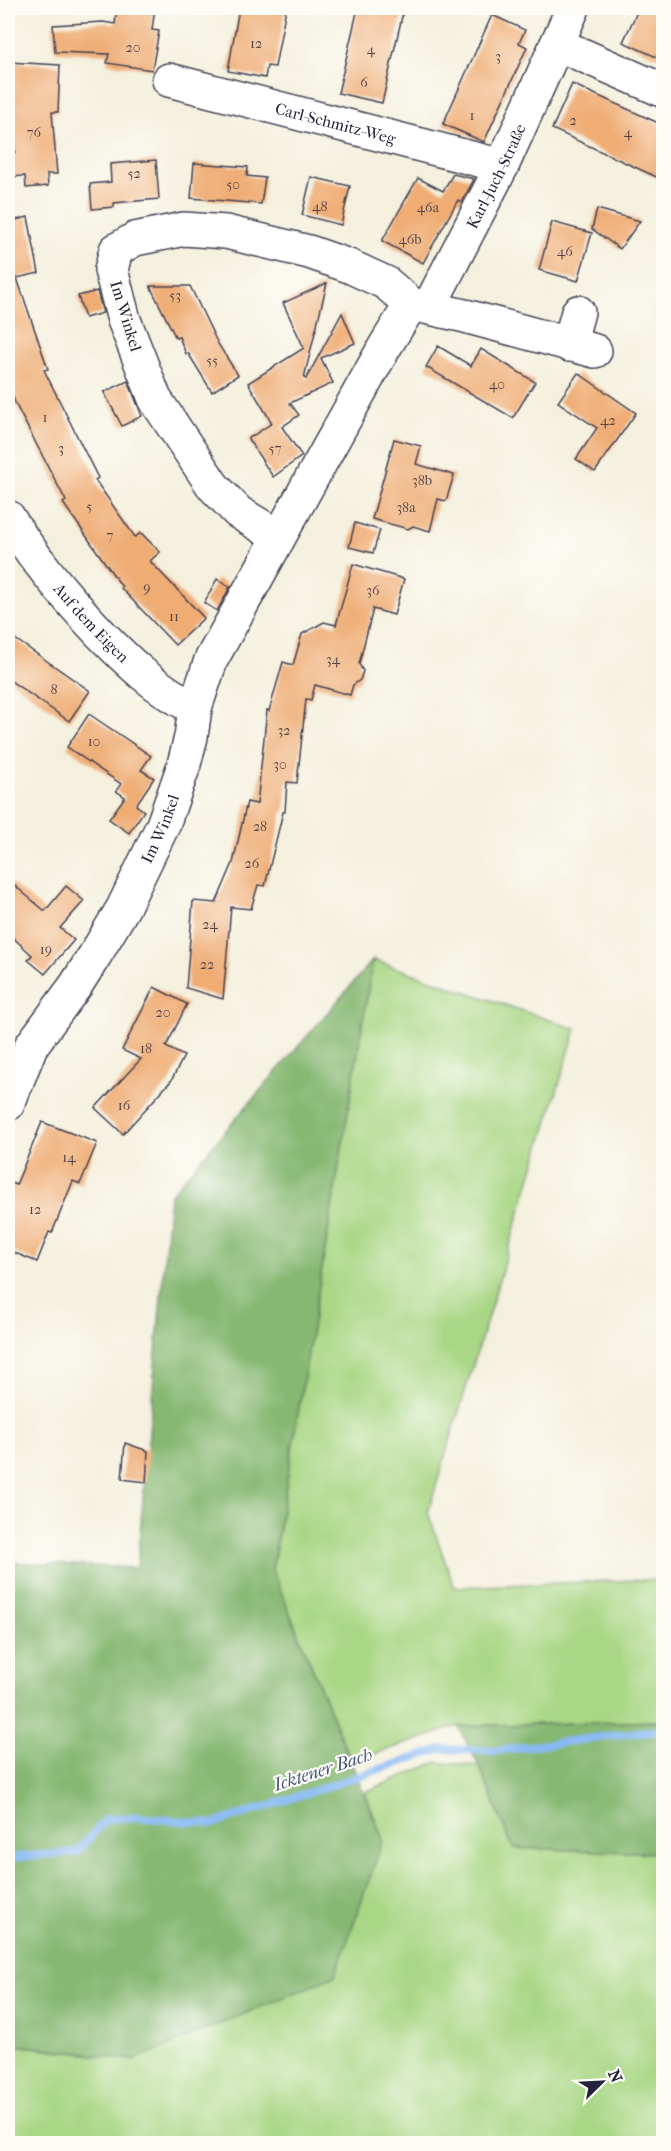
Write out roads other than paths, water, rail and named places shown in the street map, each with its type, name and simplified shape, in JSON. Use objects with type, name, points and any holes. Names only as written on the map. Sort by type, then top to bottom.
[{"type":"street","name":"Karl-Juch-Straße","points":[[420,306],[502,166],[573,8]]},
{"type":"street","points":[[557,44],[663,91]]},
{"type":"street","name":"Carl-Schmitz-Weg","points":[[169,80],[502,166]]},
{"type":"street","name":"Im Winkel","points":[[279,537],[238,512],[213,486],[155,399],[124,320],[111,270],[116,250],[135,238],[184,229],[226,232],[309,252],[349,266],[386,283],[420,306],[582,348],[578,312]]},
{"type":"street","name":"Im Winkel","points":[[8,1104],[19,1040],[76,985],[123,908],[163,825],[180,776],[191,737],[195,708],[211,660],[384,348],[420,306]]},
{"type":"street","name":"Auf dem Eigen","points":[[8,517],[54,584],[115,648],[144,676],[172,697],[195,708]]},
{"type":"waterway","name":"Icktener Bach","points":[[8,1858],[77,1852],[106,1819],[135,1817],[213,1824],[441,1749],[495,1751],[647,1731],[664,1733]]}]
